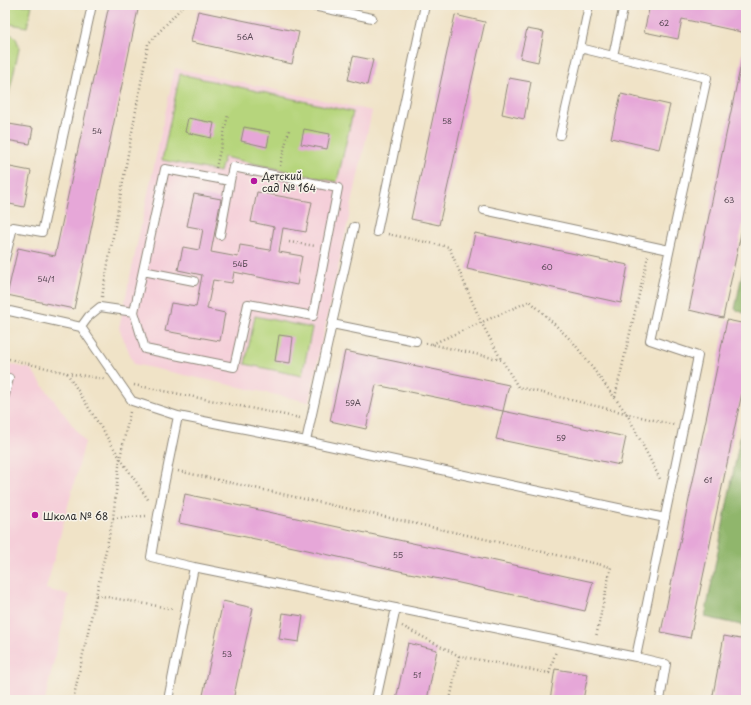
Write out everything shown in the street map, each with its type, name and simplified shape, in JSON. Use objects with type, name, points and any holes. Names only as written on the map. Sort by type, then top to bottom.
[{"type":"lane","points":[[5,259],[13,227],[42,232],[92,5]]},
{"type":"lane","points":[[308,5],[372,18]]},
{"type":"lane","points":[[377,232],[426,5]]},
{"type":"lane","points":[[560,135],[589,5]]},
{"type":"lane","points":[[613,56],[624,5]]},
{"type":"lane","points":[[580,48],[707,78],[650,340],[698,356],[636,657]]},
{"type":"lane","points":[[220,235],[233,167],[338,188],[313,316],[248,304],[234,367],[145,349],[134,312],[165,169],[230,181]]},
{"type":"lane","points":[[484,210],[669,250]]},
{"type":"lane","points":[[306,441],[347,252],[354,227]]},
{"type":"lane","points":[[143,271],[194,281]]},
{"type":"lane","points":[[81,327],[89,316],[100,307],[134,312]]},
{"type":"lane","points":[[5,310],[81,327],[132,402],[178,416],[306,441],[665,518]]},
{"type":"lane","points":[[332,324],[416,341]]},
{"type":"lane","points":[[5,377],[9,378],[5,395]]},
{"type":"lane","points":[[178,416],[151,557],[666,664],[660,700]]},
{"type":"lane","points":[[168,700],[194,567]]},
{"type":"lane","points":[[376,700],[396,608]]},
{"type":"path","points":[[100,307],[148,44],[184,5]]},
{"type":"path","points":[[214,178],[228,115]]},
{"type":"path","points":[[278,176],[290,130]]},
{"type":"path","points":[[377,232],[449,247],[482,322],[518,387],[684,427]]},
{"type":"path","points":[[615,397],[650,246]]},
{"type":"path","points":[[432,344],[530,301],[573,342],[627,414],[669,498]]},
{"type":"path","points":[[416,341],[502,360]]},
{"type":"path","points":[[5,358],[67,373],[118,381],[311,420]]},
{"type":"path","points":[[67,373],[120,458],[158,515],[113,518]]},
{"type":"path","points":[[73,700],[113,518],[120,458],[132,402]]},
{"type":"path","points":[[167,469],[611,567],[594,649]]},
{"type":"path","points":[[96,595],[186,612]]},
{"type":"path","points":[[393,621],[459,656],[549,673],[559,642]]},
{"type":"path","points":[[450,700],[459,656]]},
{"type":"shaded area","name":"Детский сад № 164","points":[[175,68],[372,111],[309,402],[134,364],[119,328]]},
{"type":"shaded area","name":"Школа № 68","points":[[5,363],[31,369],[85,442],[46,589],[69,595],[45,700],[5,700]]},
{"type":"green space","points":[[5,5],[32,5],[27,27],[5,23]]},
{"type":"green space","points":[[5,33],[14,36],[18,42],[19,49],[5,111]]},
{"type":"green space","points":[[180,74],[353,112],[337,182],[224,157],[220,172],[162,160]]},
{"type":"green space","points":[[746,255],[746,314],[735,309]]},
{"type":"green space","points":[[255,316],[312,328],[302,376],[245,364]]},
{"type":"green space","points":[[746,408],[746,626],[705,617]]},
{"type":"building","points":[[109,5],[139,5],[74,309],[7,295],[18,248],[55,256]]},
{"type":"building","points":[[650,5],[746,5],[746,33],[682,19],[678,39],[644,32]]},
{"type":"building","points":[[198,11],[299,32],[292,64],[191,42]]},
{"type":"building","points":[[455,15],[485,22],[439,225],[411,219]]},
{"type":"building","points":[[527,29],[544,32],[538,62],[520,58]]},
{"type":"building","points":[[745,45],[746,210],[723,318],[689,310]]},
{"type":"building","points":[[353,56],[373,60],[367,85],[348,80]]},
{"type":"building","points":[[509,78],[531,82],[524,119],[502,114]]},
{"type":"building","points":[[621,94],[670,105],[659,149],[611,138]]},
{"type":"building","points":[[188,118],[214,123],[211,138],[185,132]]},
{"type":"building","points":[[9,124],[33,128],[30,144],[6,140]]},
{"type":"building","points":[[244,127],[270,132],[267,147],[241,141]]},
{"type":"building","points":[[304,129],[330,134],[327,149],[301,144]]},
{"type":"building","points":[[5,166],[31,171],[24,207],[5,203]]},
{"type":"building","points":[[257,192],[312,202],[306,232],[283,228],[279,252],[302,256],[297,285],[234,272],[232,283],[213,280],[207,309],[225,313],[220,341],[165,331],[171,303],[196,307],[202,275],[178,270],[183,247],[199,250],[203,229],[187,226],[194,194],[221,199],[211,252],[238,257],[240,245],[270,250],[274,227],[251,222]]},
{"type":"building","points":[[475,233],[628,265],[621,303],[467,269]]},
{"type":"building","points":[[727,320],[746,324],[746,374],[690,638],[661,632]]},
{"type":"building","points":[[279,335],[293,337],[290,363],[275,361]]},
{"type":"building","points":[[345,351],[509,385],[503,411],[376,385],[366,429],[330,421]]},
{"type":"building","points":[[503,411],[626,437],[620,465],[496,439]]},
{"type":"building","points":[[185,494],[593,582],[585,611],[404,572],[179,523]]},
{"type":"building","points":[[223,601],[253,608],[233,700],[202,700]]},
{"type":"building","points":[[283,613],[303,616],[299,642],[279,639]]},
{"type":"building","points":[[724,636],[746,640],[746,700],[712,700]]},
{"type":"building","points":[[408,643],[437,650],[427,700],[396,700]]},
{"type":"building","points":[[555,669],[588,674],[583,700],[550,700]]},
{"type":"place","name":"Детский сад № 164","points":[[254,181]]},
{"type":"place","name":"Школа № 68","points":[[35,515]]}]
